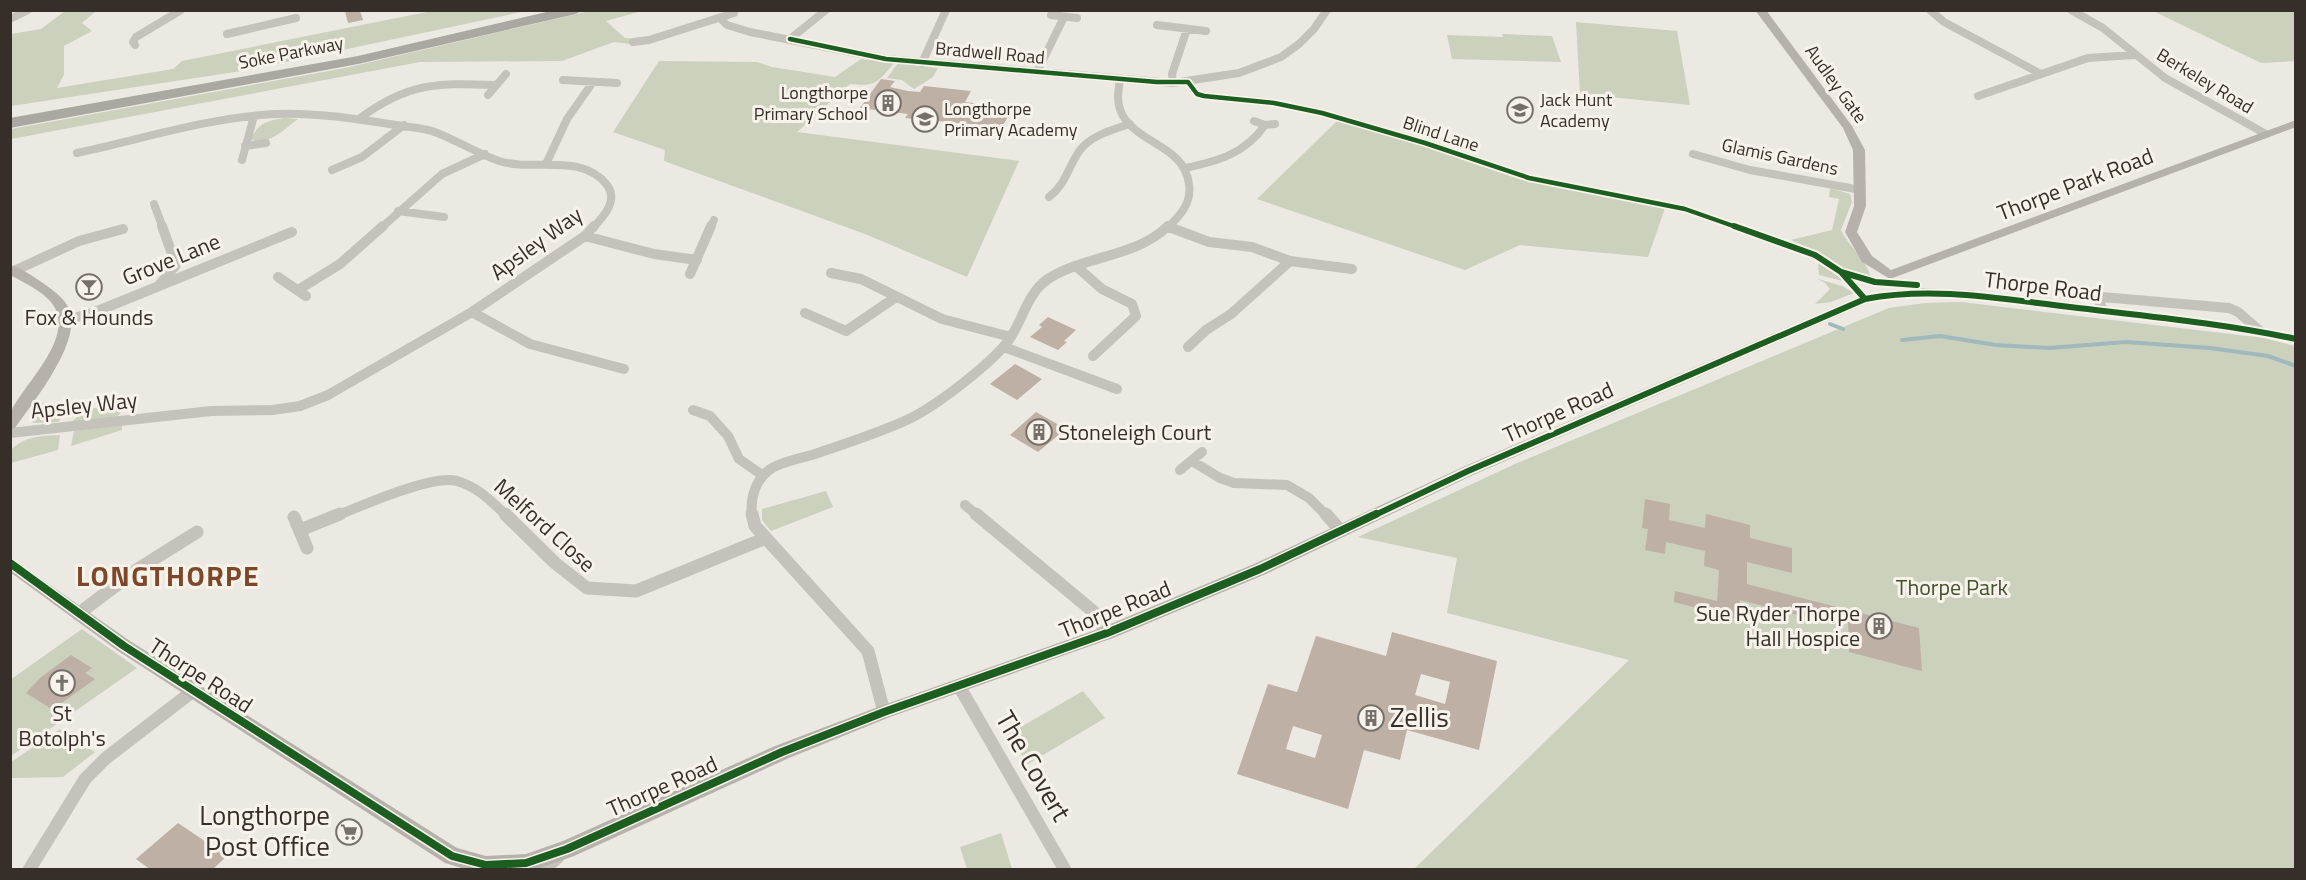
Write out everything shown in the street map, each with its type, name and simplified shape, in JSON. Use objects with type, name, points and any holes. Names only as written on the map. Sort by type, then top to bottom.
[{"type":"highway","name":"Soke Parkway","points":[[10,115],[310,63],[549,10]]},
{"type":"highway","name":"Soke Parkway","points":[[10,123],[246,82],[368,58],[576,10]]},
{"type":"street","points":[[10,19],[28,10]]},
{"type":"street","points":[[135,45],[133,42],[136,37],[181,10]]},
{"type":"street","points":[[790,39],[826,10]]},
{"type":"street","points":[[922,63],[946,10]]},
{"type":"street","name":"Bradwell Road","points":[[720,18],[728,25],[740,29],[886,59],[1173,83],[1228,75],[1279,58],[1309,37],[1327,10]]},
{"type":"street","name":"Audley Gate","points":[[1761,10],[1848,128],[1859,150],[1861,190],[1857,218],[1851,232],[1867,259],[1890,275]]},
{"type":"street","points":[[1930,10],[1944,22],[2041,74]]},
{"type":"street","name":"Berkeley Road","points":[[2071,10],[2103,28],[2134,55],[2172,82],[2266,134]]},
{"type":"street","points":[[280,11],[281,22]]},
{"type":"street","points":[[633,42],[649,40],[734,12]]},
{"type":"street","points":[[1051,15],[1077,18]]},
{"type":"street","points":[[1037,72],[1064,17]]},
{"type":"street","points":[[227,34],[296,18]]},
{"type":"street","points":[[1157,25],[1206,31]]},
{"type":"street","points":[[1173,83],[1172,74],[1187,29]]},
{"type":"street","points":[[1978,96],[2088,58],[2134,55]]},
{"type":"street","points":[[488,95],[506,74]]},
{"type":"street","points":[[884,712],[868,651],[755,526],[750,503],[752,492],[762,475],[773,467],[892,426],[928,409],[1004,347],[1035,291],[1045,281],[1076,266],[1149,242],[1169,227],[1189,200],[1189,177],[1185,168],[1162,145],[1130,124],[1118,109],[1115,100],[1120,79]]},
{"type":"street","points":[[564,80],[617,83]]},
{"type":"street","points":[[546,164],[567,119],[593,82]]},
{"type":"street","points":[[359,119],[395,93],[422,85],[496,85]]},
{"type":"street","name":"Apsley Way","points":[[10,433],[211,411],[272,410],[300,406],[328,395],[471,312],[585,236],[607,213],[611,198],[608,186],[592,172],[568,165],[519,164],[500,160],[431,131],[359,119],[294,114],[254,116],[225,120],[77,153]]},
{"type":"street","points":[[242,160],[254,116]]},
{"type":"street","points":[[1254,121],[1265,125],[1275,124]]},
{"type":"street","name":"Thorpe Park Road","points":[[1890,275],[2295,123]]},
{"type":"street","points":[[1049,197],[1061,189],[1081,150],[1089,142],[1098,136],[1130,124]]},
{"type":"street","points":[[332,171],[362,157],[404,125]]},
{"type":"street","points":[[1185,168],[1231,156],[1246,149],[1256,141],[1265,125]]},
{"type":"street","points":[[245,146],[266,143]]},
{"type":"street","points":[[278,278],[302,293],[340,264],[442,174],[485,154]]},
{"type":"street","name":"Glamis Gardens","points":[[1693,154],[1750,170],[1861,190]]},
{"type":"street","points":[[154,204],[176,265],[158,285]]},
{"type":"street","points":[[398,211],[444,217]]},
{"type":"street","points":[[690,274],[714,220]]},
{"type":"street","points":[[1169,227],[1209,242],[1252,247],[1290,261],[1352,269]]},
{"type":"street","points":[[13,272],[79,241],[123,229]]},
{"type":"street","name":"Grove Lane","points":[[64,321],[95,312],[292,232]]},
{"type":"street","points":[[585,236],[658,256],[697,260]]},
{"type":"street","points":[[1188,347],[1206,330],[1231,314],[1290,261]]},
{"type":"street","points":[[1076,266],[1102,289],[1132,304],[1136,316],[1093,356]]},
{"type":"street","points":[[10,424],[56,353],[62,339],[64,321],[62,309],[50,296],[13,272]]},
{"type":"street","points":[[831,273],[861,279],[942,319],[1011,338]]},
{"type":"street","points":[[1890,275],[1888,282],[1898,293]]},
{"type":"street","name":"Thorpe Road","points":[[10,563],[78,614],[193,692],[455,863],[486,865],[526,863],[567,849],[782,752],[884,712],[1107,633],[1260,569],[1340,530],[1845,307],[1874,297],[1924,291],[1956,294],[2260,331],[2295,339]]},
{"type":"street","points":[[805,312],[846,331],[896,297]]},
{"type":"street","points":[[471,312],[530,344],[624,369]]},
{"type":"street","points":[[1004,347],[1117,389]]},
{"type":"street","points":[[693,410],[710,416],[728,436],[739,459],[762,475]]},
{"type":"street","points":[[1180,470],[1202,452]]},
{"type":"street","points":[[1192,461],[1220,479],[1235,484],[1272,482],[1288,485],[1302,492],[1340,530]]},
{"type":"street","name":"Melford Close","points":[[300,530],[412,486],[455,480],[483,492],[555,563],[587,588],[636,591],[766,538]]},
{"type":"street","points":[[965,505],[1094,612],[1107,633]]},
{"type":"street","points":[[294,517],[308,548]]},
{"type":"street","points":[[78,614],[138,569],[197,532]]},
{"type":"street","name":"The Covert","points":[[959,686],[1065,870]]},
{"type":"street","points":[[29,870],[85,779],[106,758],[193,692]]},
{"type":"street","points":[[543,870],[567,849]]},
{"type":"green space","points":[[65,11],[96,11],[82,23],[92,31],[64,46],[64,75],[57,88],[173,69],[182,61],[432,11],[526,11],[248,70],[11,106],[11,34],[41,29]]},
{"type":"green space","points":[[590,11],[642,11],[606,21],[625,38],[636,39],[631,44],[614,42],[562,61],[420,62],[11,139],[11,129],[345,68]]},
{"type":"green space","points":[[2153,11],[2295,11],[2295,61],[2261,63]]},
{"type":"green space","points":[[1576,22],[1677,31],[1690,105],[1580,94]]},
{"type":"green space","points":[[1502,34],[1552,36],[1561,62],[1452,59],[1447,35],[1503,37]]},
{"type":"green space","points":[[861,59],[894,63],[876,82],[866,85],[850,84],[797,132],[1019,161],[967,277],[865,234],[664,161],[665,150],[613,132],[659,61],[757,62],[772,67],[835,77]]},
{"type":"green space","points":[[898,63],[938,68],[933,77],[914,89],[902,80],[887,78]]},
{"type":"green space","points":[[285,118],[298,119],[269,139],[257,141],[251,139],[264,123]]},
{"type":"green space","points":[[1338,120],[1424,145],[1506,174],[1665,208],[1648,257],[1520,245],[1465,270],[1257,199]]},
{"type":"green space","points":[[1830,188],[1850,194],[1852,202],[1841,230],[1866,265],[1871,278],[1847,272],[1827,258],[1791,240],[1832,230],[1839,199],[1829,197]]},
{"type":"green space","points":[[1715,222],[1810,255],[1826,263],[1847,282],[1819,275],[1818,262],[1811,257]]},
{"type":"green space","points":[[1818,279],[1842,286],[1854,293],[1831,302],[1815,304],[1830,289]]},
{"type":"green space","name":"Thorpe Park","points":[[1961,302],[2264,338],[2295,346],[2295,869],[1414,869],[1629,660],[1447,613],[1457,558],[1358,537],[1515,464],[1889,308],[1925,303]]},
{"type":"green space","points":[[39,403],[75,404],[58,422],[33,423],[30,419]]},
{"type":"green space","points":[[86,407],[122,411],[117,417],[71,423]]},
{"type":"green space","points":[[122,425],[122,430],[71,446],[74,431]]},
{"type":"green space","points":[[60,435],[58,450],[11,463],[11,450],[16,445],[34,438]]},
{"type":"green space","points":[[826,491],[833,507],[771,531],[762,520],[762,509]]},
{"type":"green space","points":[[82,629],[137,668],[11,756],[10,680]]},
{"type":"green space","points":[[1083,691],[1105,718],[1028,764],[1007,735]]},
{"type":"green space","points":[[60,729],[95,752],[63,777],[11,778],[11,762]]},
{"type":"green space","points":[[1001,833],[1012,869],[967,869],[960,847]]},
{"type":"building","points":[[345,11],[360,11],[363,20],[348,23]]},
{"type":"building","name":"Longthorpe Primary School","points":[[881,79],[895,81],[890,87],[908,91],[920,92],[924,86],[971,91],[965,102],[1013,108],[1002,127],[905,118],[908,114],[860,108]]},
{"type":"building","points":[[1048,317],[1076,330],[1058,350],[1030,337],[1042,327],[1039,325]]},
{"type":"building","name":"Stoneleigh Court","points":[[1015,364],[1042,379],[1017,400],[990,384]]},
{"type":"building","name":"Stoneleigh Court","points":[[1036,412],[1066,429],[1038,452],[1010,435]]},
{"type":"building","points":[[1645,499],[1670,504],[1669,520],[1705,528],[1706,514],[1750,525],[1750,538],[1792,548],[1792,573],[1747,562],[1747,584],[1919,628],[1922,671],[1849,652],[1848,623],[1821,616],[1821,621],[1740,600],[1739,619],[1674,602],[1675,591],[1717,601],[1719,570],[1704,566],[1705,551],[1666,542],[1665,554],[1645,550],[1648,529],[1642,528]]},
{"type":"building","name":"Zellis","points":[[1392,632],[1497,661],[1479,750],[1407,730],[1400,760],[1364,750],[1348,809],[1237,774],[1268,684],[1297,692],[1316,636],[1386,656]],"holes":[[[1421,674],[1450,682],[1445,704],[1415,695]],[[1293,726],[1322,735],[1315,758],[1286,749]]]},
{"type":"building","name":"St Botolph's","points":[[71,655],[92,668],[85,673],[95,679],[59,705],[56,703],[50,708],[26,693],[40,678]]},
{"type":"building","points":[[178,823],[227,856],[212,870],[151,870],[136,859]]},
{"type":"waterway","points":[[1830,324],[1843,329]]},
{"type":"waterway","points":[[1902,340],[1940,336],[1996,345],[2049,348],[2126,342],[2210,348],[2268,356],[2296,366]]},
{"type":"cycle path","name":"Blind Lane","points":[[790,39],[886,59],[1157,82],[1188,82],[1197,94],[1204,96],[1274,103],[1322,113],[1425,143],[1529,178],[1685,209],[1815,255],[1841,272],[1865,299]]},
{"type":"cycle path","points":[[1841,272],[1875,282],[1917,285]]},
{"type":"cycle path","points":[[10,563],[124,646],[452,856],[486,865],[526,863],[567,849],[782,752],[884,712],[1107,633],[1260,569],[1468,471],[1865,299],[1915,292],[1967,294],[2211,324],[2296,339]]},
{"type":"place","name":"Longthorpe Primary School","points":[[888,103]]},
{"type":"place","name":"Jack Hunt Academy","points":[[1520,110]]},
{"type":"place","name":"Longthorpe Primary Academy","points":[[925,119]]},
{"type":"place","name":"Fox & Hounds","points":[[89,287]]},
{"type":"place","name":"Stoneleigh Court","points":[[1039,432]]},
{"type":"place","name":"Sue Ryder Thorpe Hall Hospice","points":[[1879,626]]},
{"type":"place","name":"St Botolph's","points":[[62,683]]},
{"type":"place","name":"Zellis","points":[[1371,718]]},
{"type":"place","name":"Longthorpe Post Office","points":[[349,832]]},
{"type":"district","name":"LONGTHORPE","points":[[168,576]]}]
